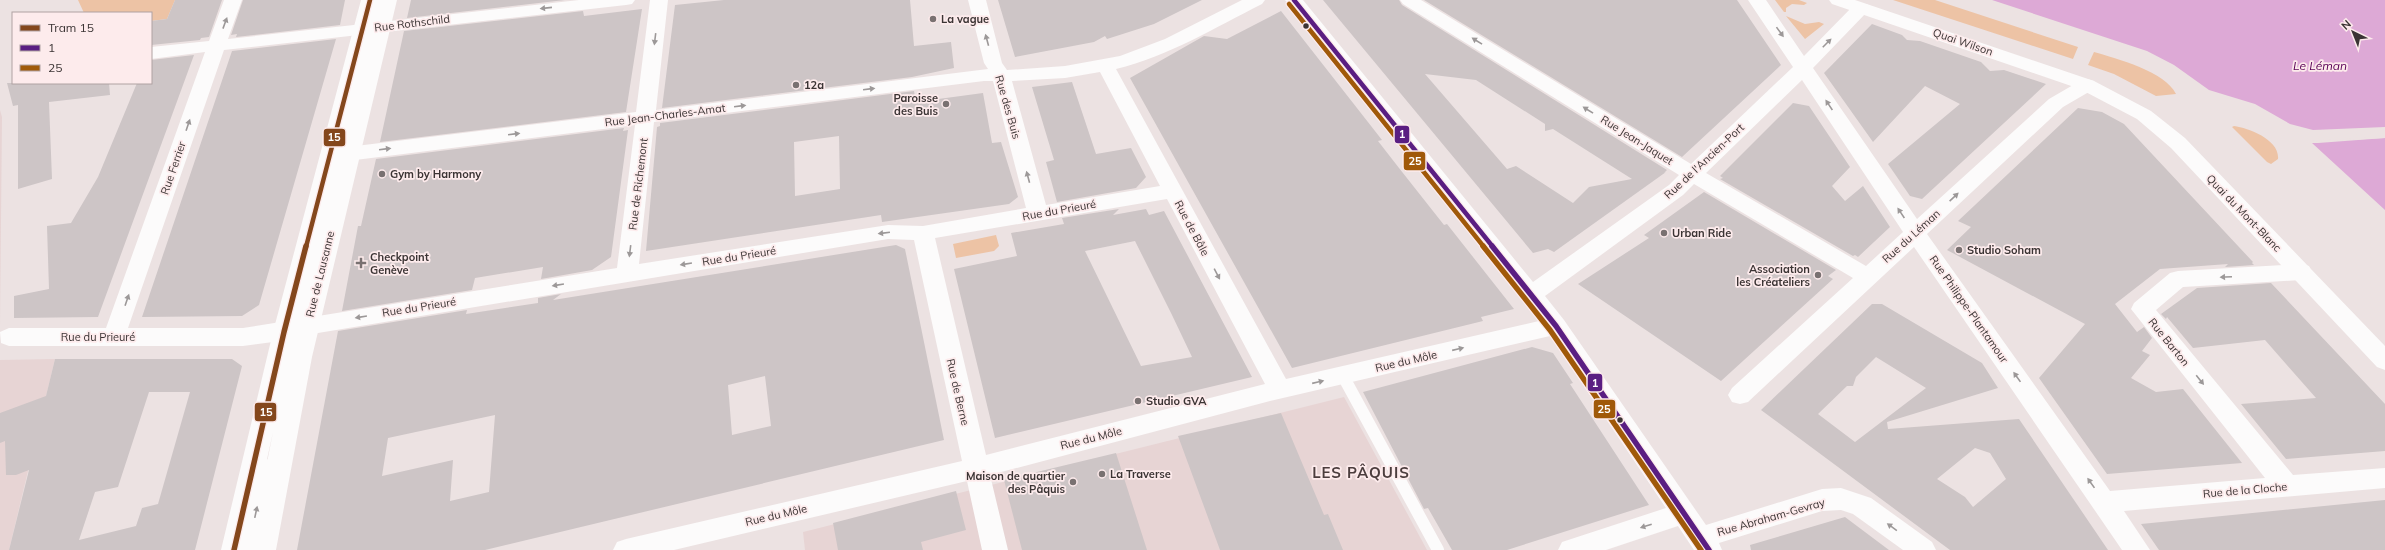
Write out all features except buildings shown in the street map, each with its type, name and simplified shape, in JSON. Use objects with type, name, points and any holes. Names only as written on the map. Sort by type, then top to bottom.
[{"type":"street","name":"Rue Ferrier","points":[[114,337],[233,0]]},
{"type":"street","points":[[370,0],[372,28]]},
{"type":"street","points":[[234,550],[298,329],[339,155],[372,28],[388,0]]},
{"type":"street","name":"Rue Rothschild","points":[[152,53],[626,0]]},
{"type":"street","name":"Rue de Richemont","points":[[627,274],[659,0]]},
{"type":"street","name":"Rue des Buis","points":[[977,0],[993,63],[1001,76],[1038,214]]},
{"type":"street","name":"Rue Jean-Charles-Amat","points":[[339,155],[984,75],[1018,76],[1105,65],[1144,55],[1256,0]]},
{"type":"street","points":[[1294,0],[1532,294],[1556,326],[1704,544]]},
{"type":"street","name":"Rue Jean-Jaquet","points":[[1409,0],[1692,174],[1867,276]]},
{"type":"street","name":"Rue Philippe-Plantamour","points":[[1757,0],[1804,67],[1915,233],[2137,550]]},
{"type":"street","name":"Quai Wilson","points":[[1838,0],[2088,85]]},
{"type":"street","name":"Rue de l'Ancien-Port","points":[[1532,294],[1676,190],[1804,67],[1861,8]]},
{"type":"street","name":"Rue de Bâle","points":[[1105,65],[1171,191],[1280,390]]},
{"type":"street","name":"Rue du Léman","points":[[1740,395],[1867,276],[2056,103],[2088,85]]},
{"type":"street","name":"Quai du Mont-Blanc","points":[[2088,85],[2129,106],[2160,127],[2178,143],[2385,361]]},
{"type":"street","name":"Rue du Prieuré","points":[[4,336],[247,336],[298,329],[888,232],[923,234],[1171,191]]},
{"type":"street","name":"Rue de Berne","points":[[923,234],[994,550]]},
{"type":"street","name":"Rue Barton","points":[[2288,487],[2142,309],[2178,279],[2301,272]]},
{"type":"street","name":"Rue du Môle","points":[[638,549],[976,468],[1280,390],[1556,326]]},
{"type":"street","name":"Rue de Lausanne","points":[[263,550],[298,329]]},
{"type":"street","name":"Rue de la Cloche","points":[[2104,502],[2385,478]]},
{"type":"street","name":"Rue Abraham-Gevray","points":[[1704,544],[1822,500],[1841,499],[1862,506],[1923,550]]},
{"type":"street","points":[[1571,550],[1683,514]]},
{"type":"lane","points":[[372,28],[378,0]]},
{"type":"lane","points":[[247,550],[298,329]]},
{"type":"lane","points":[[1342,376],[1438,550]]},
{"type":"shaded area","points":[[78,0],[175,0],[167,19],[152,21],[152,12],[84,12]]},
{"type":"shaded area","points":[[1775,0],[1799,0],[1807,3],[1804,5],[1792,4],[1786,8],[1786,12],[1784,12]]},
{"type":"shaded area","points":[[1893,0],[1935,0],[2078,47],[2073,59]]},
{"type":"shaded area","points":[[1786,16],[1805,24],[1819,22],[1824,24],[1805,39]]},
{"type":"shaded area","points":[[2094,52],[2127,62],[2151,72],[2170,86],[2176,94],[2156,96],[2114,74],[2088,65]]},
{"type":"shaded area","points":[[0,110],[2,117],[0,326]]},
{"type":"shaded area","points":[[2234,126],[2255,132],[2269,141],[2277,152],[2278,159],[2271,164],[2267,162],[2232,127]]},
{"type":"shaded area","points":[[996,235],[999,246],[994,251],[956,258],[953,244]]},
{"type":"shaded area","points":[[55,359],[9,550],[0,550],[0,360]]},
{"type":"shaded area","points":[[1344,397],[1427,550],[805,550],[803,532]]},
{"type":"water","name":"Le Léman","points":[[1992,0],[2385,0],[2385,127],[2313,130],[2290,124],[2255,104],[2209,90],[2174,65],[2147,51]]},
{"type":"water","points":[[2385,138],[2385,210],[2312,143],[2318,143]]},
{"type":"pier","points":[[2385,136],[2385,138],[2311,142],[2312,141]]},
{"type":"tram line","name":"15","points":[[234,550],[284,332],[370,0]]},
{"type":"transit line","name":"1","points":[[1294,0],[1556,326],[1709,550]]},
{"type":"transit line","name":"25","points":[[1289,4],[1550,330],[1701,550]]},
{"type":"place","name":"La vague","points":[[933,19]]},
{"type":"place","name":"12a","points":[[796,85]]},
{"type":"place","name":"Paroisse des Buis","points":[[946,104]]},
{"type":"place","name":"Gym by Harmony","points":[[382,174]]},
{"type":"place","name":"Urban Ride","points":[[1664,233]]},
{"type":"place","name":"Studio Soham","points":[[1959,250]]},
{"type":"place","name":"Checkpoint Genève","points":[[361,263]]},
{"type":"place","name":"Association les Créateliers","points":[[1818,275]]},
{"type":"place","name":"Studio GVA","points":[[1138,401]]},
{"type":"place","name":"La Traverse","points":[[1102,474]]},
{"type":"place","name":"Maison de quartier des Pâquis","points":[[1073,482]]},
{"type":"district","name":"LES PÂQUIS","points":[[1361,472]]}]
